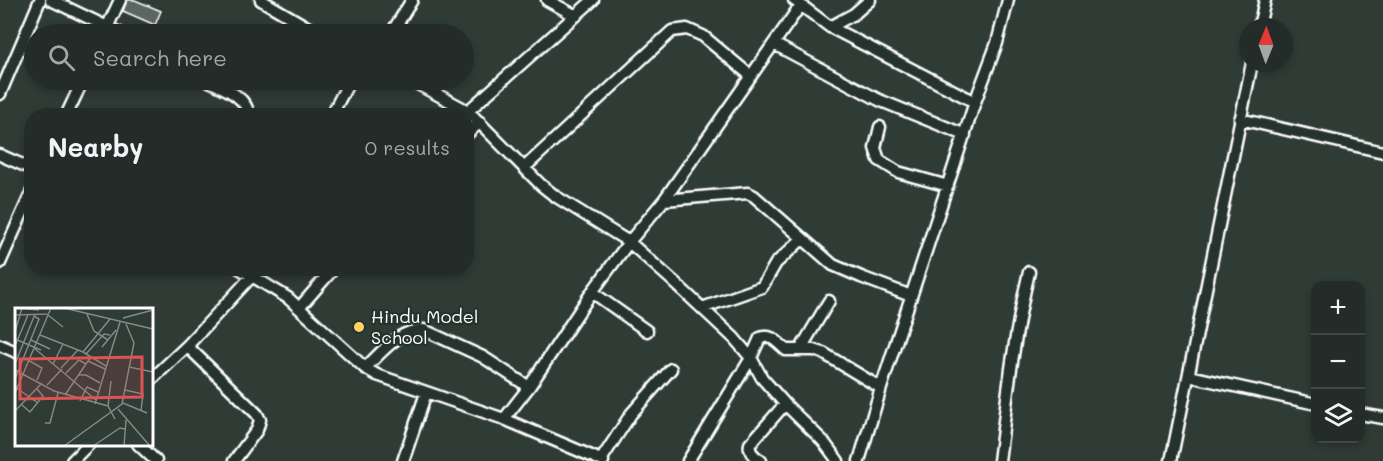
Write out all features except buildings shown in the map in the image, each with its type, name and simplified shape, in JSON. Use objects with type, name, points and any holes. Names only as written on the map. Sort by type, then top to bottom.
[{"type":"street","points":[[30,24],[40,0]]},
{"type":"street","points":[[51,0],[93,24]]},
{"type":"street","points":[[108,24],[120,0]]},
{"type":"street","points":[[261,0],[302,24]]},
{"type":"street","points":[[397,24],[412,0]]},
{"type":"street","points":[[547,0],[576,16]]},
{"type":"street","points":[[471,108],[593,0]]},
{"type":"street","points":[[830,27],[854,14],[870,0]]},
{"type":"street","points":[[859,461],[975,102],[997,43],[1008,0]]},
{"type":"street","points":[[1261,18],[1265,0]]},
{"type":"street","points":[[504,419],[529,387],[592,292],[664,200],[774,44],[797,3],[830,27],[975,102]]},
{"type":"street","points":[[524,168],[672,31],[687,29],[703,36],[751,76]]},
{"type":"street","points":[[0,94],[24,38]]},
{"type":"street","points":[[774,44],[879,100],[965,135]]},
{"type":"street","points":[[1171,461],[1250,72]]},
{"type":"street","points":[[70,108],[78,90]]},
{"type":"street","points":[[225,90],[240,98],[246,108]]},
{"type":"street","points":[[334,108],[344,90]]},
{"type":"street","points":[[429,90],[462,108]]},
{"type":"street","points":[[474,116],[555,196],[629,242],[734,338],[751,358],[762,378],[823,441],[838,461]]},
{"type":"street","points":[[1240,119],[1383,152]]},
{"type":"street","points":[[474,128],[480,122]]},
{"type":"street","points":[[879,127],[875,148],[879,160],[898,172],[948,186]]},
{"type":"street","points":[[0,155],[24,166]]},
{"type":"street","points":[[664,200],[748,193],[833,265],[911,296]]},
{"type":"street","points":[[0,263],[24,208]]},
{"type":"street","points":[[702,308],[762,287],[772,267],[802,239]]},
{"type":"street","points":[[999,461],[1007,390],[1021,304],[1029,272]]},
{"type":"street","points":[[153,378],[187,346],[252,276]]},
{"type":"street","points":[[255,276],[275,288],[300,308],[365,368],[377,375],[504,419],[602,461],[631,414],[671,369]]},
{"type":"street","points":[[300,308],[327,276]]},
{"type":"street","points":[[592,292],[647,331]]},
{"type":"street","points":[[800,350],[829,301]]},
{"type":"street","points":[[365,368],[399,336],[423,330],[483,357],[529,387]]},
{"type":"street","points":[[688,461],[751,358],[760,338],[765,336],[771,337],[786,350],[814,350],[823,353],[881,388]]},
{"type":"street","points":[[0,345],[15,352]]},
{"type":"street","points":[[187,346],[257,414],[260,424],[234,461]]},
{"type":"street","points":[[1189,376],[1311,403]]},
{"type":"street","points":[[403,461],[426,393]]},
{"type":"street","points":[[761,461],[751,453],[750,444],[785,404]]},
{"type":"street","points":[[1365,415],[1383,418]]},
{"type":"street","points":[[72,461],[87,446]]},
{"type":"street","points":[[140,446],[156,461]]},
{"type":"place","name":"Hindu Model School","points":[[359,327]]}]
